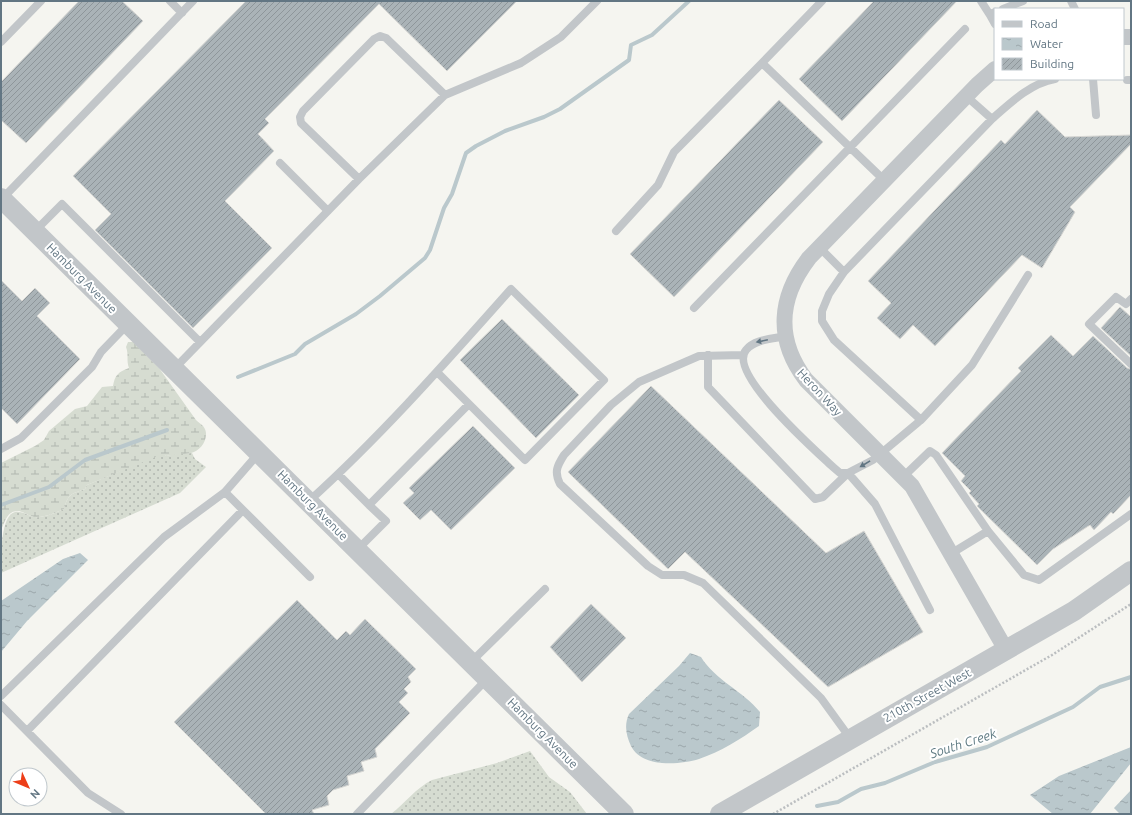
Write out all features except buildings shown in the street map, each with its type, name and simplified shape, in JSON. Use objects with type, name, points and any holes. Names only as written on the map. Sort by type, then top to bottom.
[{"type":"street","name":"Heron Way","points":[[994,70],[966,96],[819,247],[798,272],[790,288],[784,313],[786,336],[792,357],[806,380],[904,476],[919,495],[1006,650]]},
{"type":"street","name":"Hamburg Avenue","points":[[2,198],[624,814]]},
{"type":"street","name":"210th Street West","points":[[720,814],[850,738],[1074,611],[1131,571]]},
{"type":"lane","points":[[1,42],[41,1]]},
{"type":"lane","points":[[170,1],[182,12]]},
{"type":"lane","points":[[2,198],[193,1]]},
{"type":"lane","points":[[174,368],[359,179],[445,95],[521,63],[561,37],[597,1]]},
{"type":"lane","points":[[616,232],[658,185],[674,152],[822,1]]},
{"type":"lane","points":[[981,1],[992,13]]},
{"type":"lane","points":[[1006,8],[1023,1]]},
{"type":"lane","points":[[694,308],[965,29]]},
{"type":"lane","points":[[359,179],[301,123],[300,117],[303,112],[374,39],[380,36],[386,38],[445,95]]},
{"type":"lane","points":[[762,63],[884,180]]},
{"type":"lane","points":[[921,420],[834,340],[822,321],[822,311],[829,294],[844,272],[992,119],[1014,99],[1050,80]]},
{"type":"lane","points":[[1093,80],[1096,114]]},
{"type":"lane","points":[[966,96],[992,119]]},
{"type":"lane","points":[[280,163],[328,211]]},
{"type":"lane","points":[[35,231],[62,204],[200,342]]},
{"type":"lane","points":[[819,247],[844,272]]},
{"type":"lane","points":[[708,355],[708,387],[815,500],[823,497],[848,473],[864,466],[921,420],[972,366],[1028,275]]},
{"type":"lane","points":[[309,501],[338,474],[437,372],[512,289],[604,380],[525,460],[437,372]]},
{"type":"lane","points":[[1129,304],[1116,297],[1090,324],[1131,364]]},
{"type":"lane","points":[[1,449],[21,438],[92,367],[101,352],[128,324]]},
{"type":"lane","points":[[786,336],[755,343],[746,350],[743,355],[743,362],[752,382],[765,399],[833,467],[840,473],[848,473],[875,504],[930,610]]},
{"type":"lane","points":[[743,355],[699,356],[639,382],[611,405],[564,455],[558,464],[556,475],[560,484],[648,566],[662,575],[684,575],[703,583],[821,698],[850,738]]},
{"type":"lane","points":[[369,505],[469,404]]},
{"type":"lane","points":[[904,476],[930,451],[936,455],[988,531],[1024,575],[1039,580],[1131,514]]},
{"type":"lane","points":[[1,696],[164,537],[225,492],[259,452]]},
{"type":"lane","points":[[338,474],[386,521],[358,549]]},
{"type":"lane","points":[[225,492],[310,577]]},
{"type":"lane","points":[[27,731],[243,510]]},
{"type":"lane","points":[[952,553],[988,531]]},
{"type":"lane","points":[[472,662],[545,589]]},
{"type":"lane","points":[[357,814],[488,678]]},
{"type":"lane","points":[[1,705],[88,793],[121,814]]},
{"type":"path","points":[[773,814],[1052,655],[1131,604]]},
{"type":"green space","points":[[128,342],[133,342],[159,368],[196,420],[203,426],[206,438],[202,446],[195,452],[191,453],[166,456],[163,454],[87,485],[85,489],[76,492],[69,497],[64,509],[53,514],[38,517],[19,511],[12,512],[7,517],[1,530],[1,463],[44,440],[49,431],[75,409],[87,406],[102,387],[113,386],[118,374],[129,368],[126,347]]},
{"type":"green space","points":[[163,453],[166,456],[192,453],[195,459],[206,467],[180,493],[1,573],[3,535],[8,518],[13,513],[21,512],[38,517],[57,512],[64,509],[67,500],[71,495],[85,489],[87,485]]},
{"type":"green space","points":[[530,751],[549,777],[570,792],[587,814],[391,814],[416,791],[432,780],[497,763]]},
{"type":"water","points":[[80,553],[88,560],[27,621],[1,652],[1,601],[63,559]]},
{"type":"water","points":[[690,653],[701,657],[721,679],[746,698],[760,712],[759,726],[730,745],[699,759],[681,763],[662,763],[643,758],[636,753],[631,746],[626,730],[627,718],[629,714],[679,666]]},
{"type":"water","points":[[1131,747],[1131,763],[1090,814],[1053,814],[1030,795],[1059,776]]},
{"type":"water","points":[[1131,790],[1131,814],[1120,814],[1114,808]]},
{"type":"waterway","points":[[238,377],[295,354],[305,344],[356,314],[380,296],[425,258],[430,250],[444,208],[452,194],[466,153],[505,131],[544,117],[560,109],[629,60],[631,45],[652,35],[689,1]]},
{"type":"waterway","points":[[1,505],[49,487],[85,460],[167,430]]},
{"type":"waterway","name":"South Creek","points":[[817,806],[838,802],[861,789],[885,783],[935,762],[987,747],[1073,707],[1100,687],[1131,677]]}]
